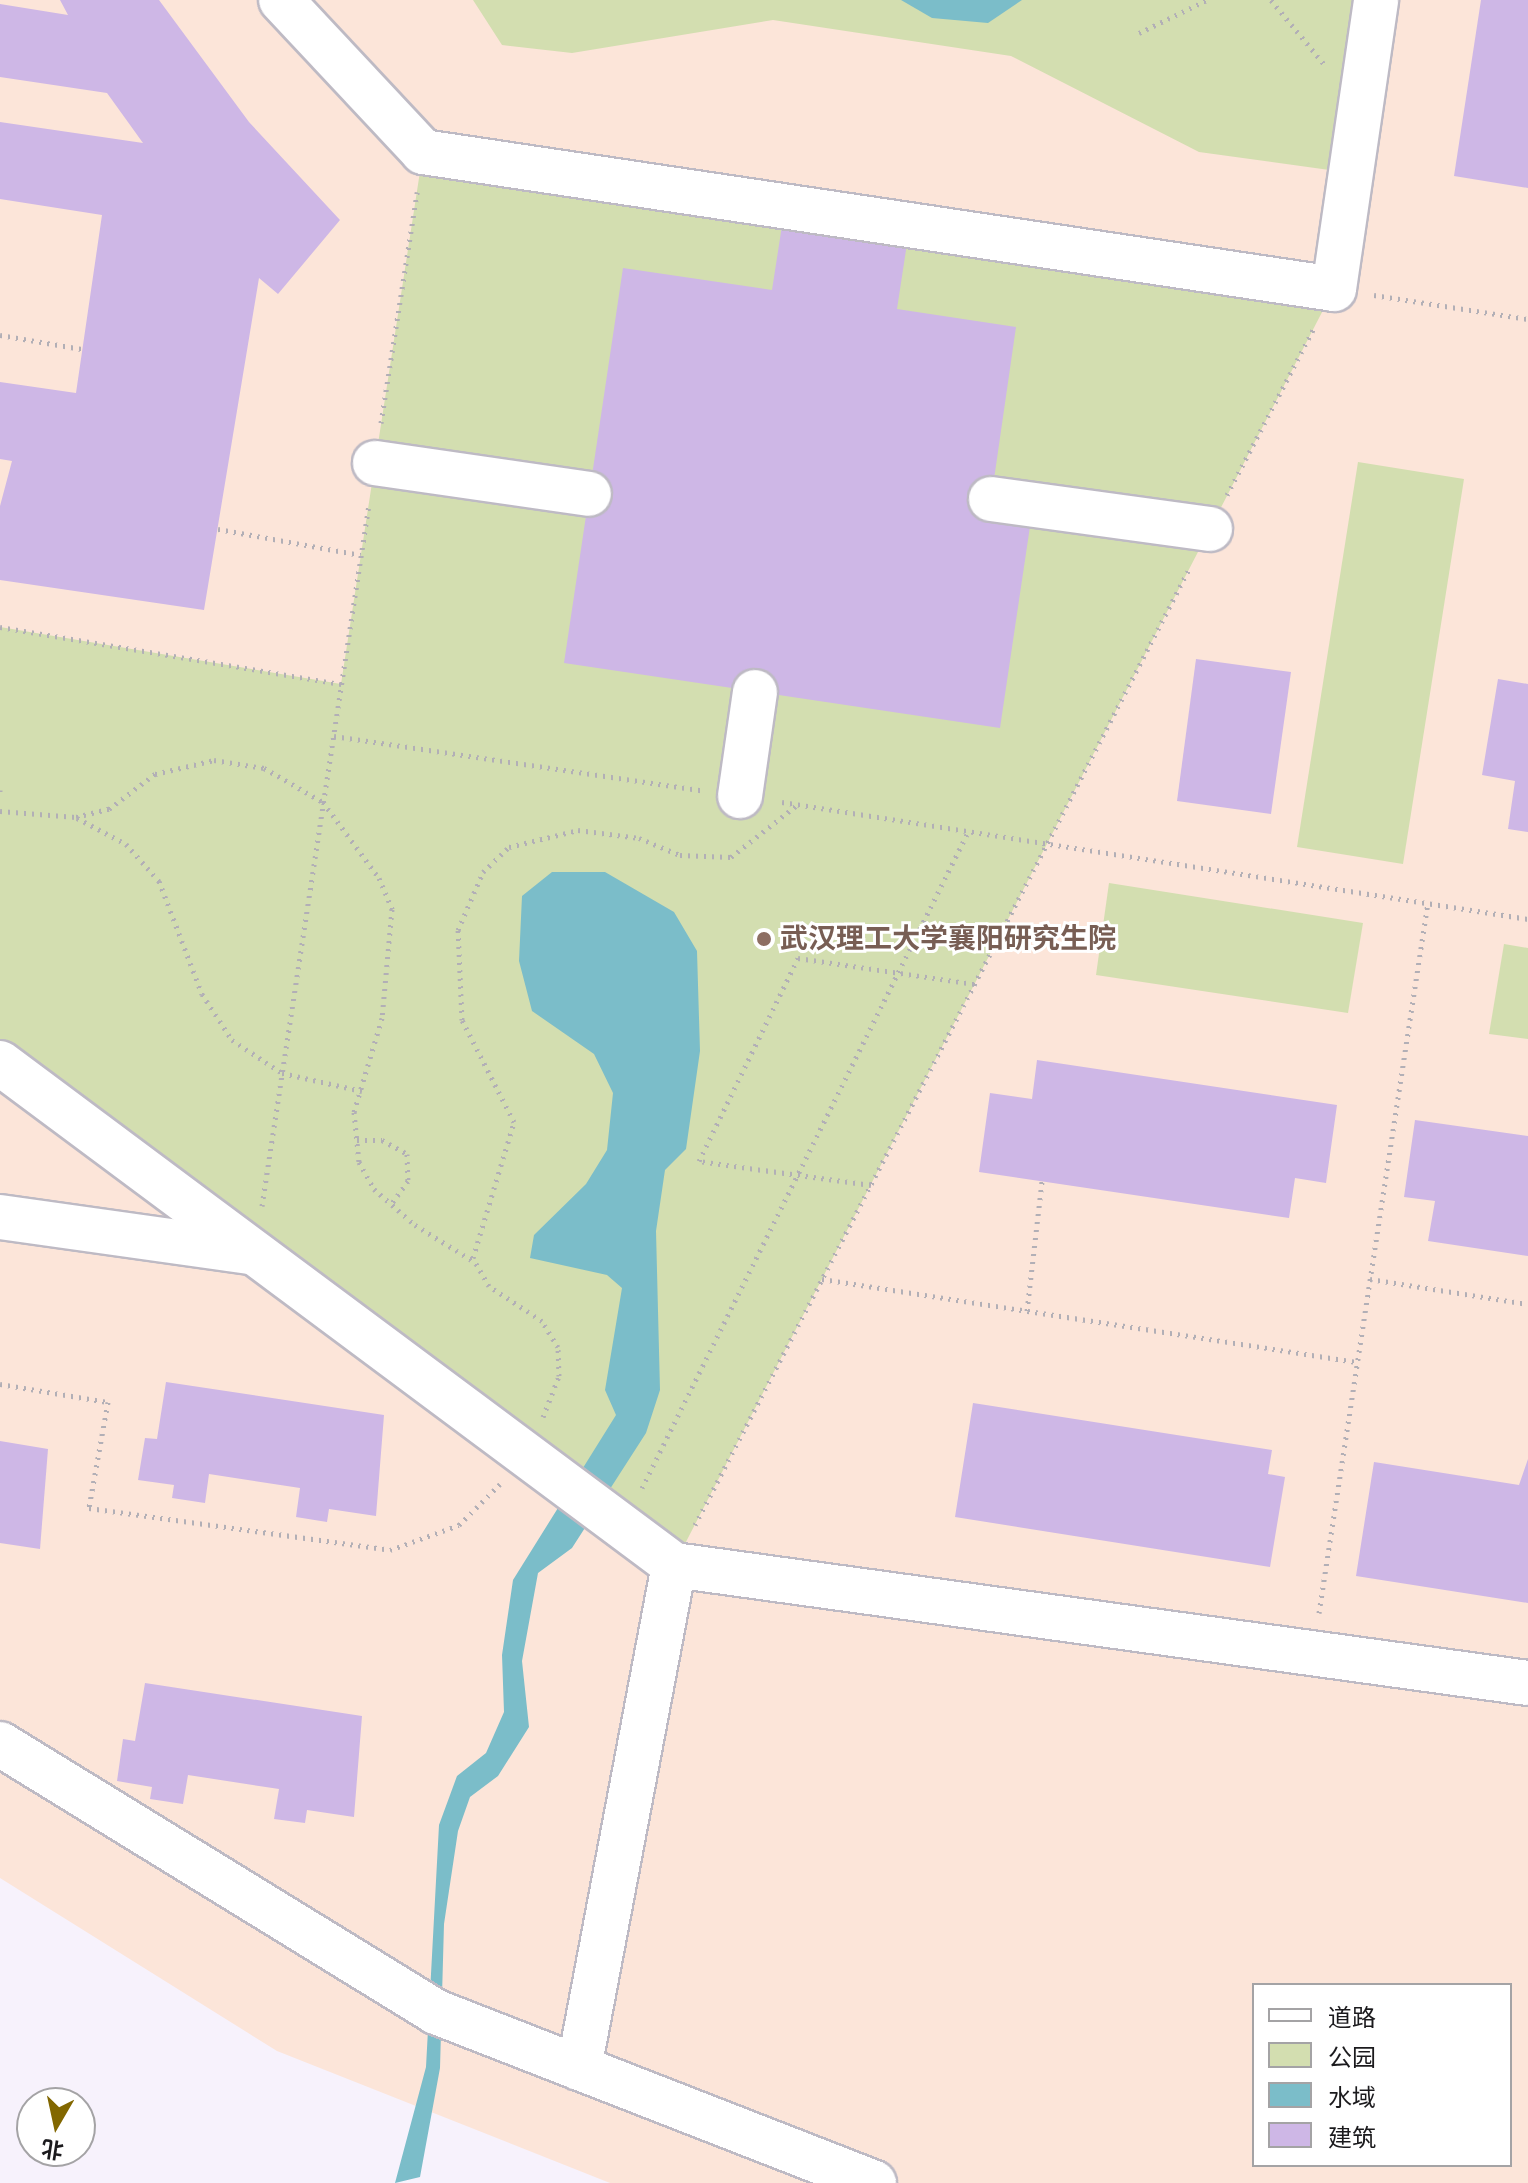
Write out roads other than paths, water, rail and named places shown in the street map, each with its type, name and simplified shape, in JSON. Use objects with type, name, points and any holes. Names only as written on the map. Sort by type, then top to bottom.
[{"type":"street","points":[[281,0],[423,152],[1334,289],[1376,0]]},
{"type":"street","points":[[375,463],[589,494]]},
{"type":"street","points":[[991,499],[1210,529]]},
{"type":"street","points":[[740,796],[755,692]]},
{"type":"street","points":[[0,1063],[674,1565],[1528,1683]]},
{"type":"street","points":[[0,1217],[255,1252]]},
{"type":"street","points":[[579,2068],[674,1565]]},
{"type":"street","points":[[0,1744],[436,2012],[874,2183]]},
{"type":"water","points":[[901,0],[1022,0],[988,23],[932,18]]},
{"type":"water","points":[[552,872],[605,872],[674,912],[697,951],[700,1051],[686,1149],[665,1170],[656,1231],[660,1390],[646,1433],[572,1548],[538,1573],[522,1661],[529,1727],[498,1776],[470,1797],[458,1831],[444,1924],[440,2068],[420,2177],[395,2183],[426,2067],[439,1825],[457,1776],[486,1753],[504,1712],[502,1655],[513,1580],[616,1415],[605,1390],[622,1288],[607,1275],[530,1258],[534,1235],[586,1184],[607,1150],[613,1093],[594,1054],[532,1011],[519,961],[522,896]]},
{"type":"place","name":"武汉理工大学襄阳研究生院","points":[[764,939]]}]
